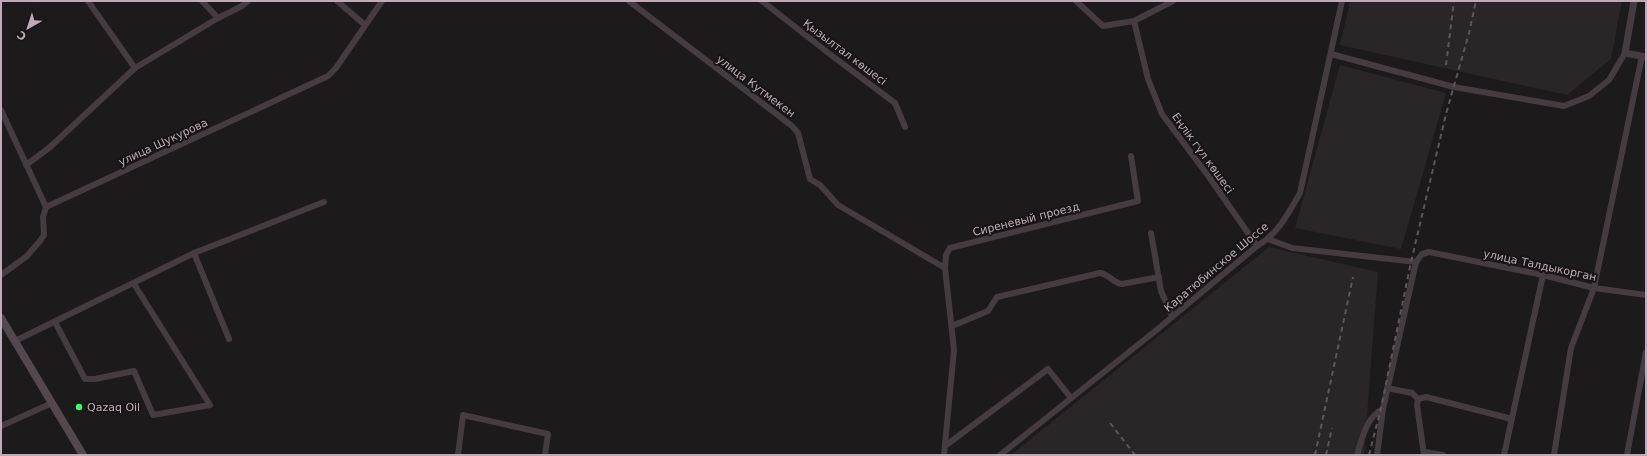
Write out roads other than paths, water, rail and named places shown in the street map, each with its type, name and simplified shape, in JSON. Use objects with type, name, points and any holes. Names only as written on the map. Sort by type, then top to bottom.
[{"type":"main road","points":[[1,318],[83,455]]},
{"type":"street","points":[[88,1],[135,68]]},
{"type":"street","points":[[202,1],[218,18]]},
{"type":"street","points":[[26,165],[49,148],[135,68],[218,18],[242,6],[248,1]]},
{"type":"street","points":[[337,1],[365,26]]},
{"type":"street","name":"улица Шукурова","points":[[46,207],[328,76],[336,68],[382,1]]},
{"type":"street","name":"улица Кутмекен","points":[[629,1],[792,126],[798,133],[810,179],[820,185],[838,205],[945,268]]},
{"type":"street","name":"Қызылтал көшесі","points":[[762,1],[831,55],[895,102],[905,127]]},
{"type":"street","points":[[1076,1],[1103,26],[1134,21],[1173,1]]},
{"type":"street","name":"Каратюбинское Шоссе","points":[[1000,455],[1257,246],[1268,239],[1285,219],[1300,193],[1342,1]]},
{"type":"street","points":[[1331,54],[1454,87],[1564,106],[1589,96],[1609,80],[1625,52],[1634,1]]},
{"type":"street","name":"Еңлік гүл көшесі","points":[[1134,21],[1148,79],[1162,114],[1257,246]]},
{"type":"street","points":[[1554,455],[1571,348],[1594,288],[1644,57],[1625,52]]},
{"type":"street","points":[[1,110],[46,207],[43,217],[44,232],[40,241],[27,256],[1,275]]},
{"type":"street","name":"Сиреневый проезд","points":[[944,455],[954,350],[945,268],[946,255],[950,248],[1138,201],[1132,156]]},
{"type":"street","points":[[15,341],[134,284],[194,253],[324,202]]},
{"type":"street","points":[[1151,233],[1161,291],[1172,316]]},
{"type":"street","points":[[1268,239],[1292,248],[1416,262],[1382,409],[1376,455]]},
{"type":"street","name":"улица Талдыкорган","points":[[1416,262],[1422,254],[1429,252],[1543,275],[1594,288],[1646,295]]},
{"type":"street","points":[[194,253],[229,339]]},
{"type":"street","points":[[952,326],[988,311],[997,297],[1100,273],[1104,274],[1118,284],[1159,277]]},
{"type":"street","points":[[1504,455],[1543,275]]},
{"type":"street","points":[[55,322],[85,379],[95,379],[134,371],[153,415],[210,405],[134,284]]},
{"type":"street","points":[[1627,455],[1646,352]]},
{"type":"street","points":[[945,446],[1048,368],[1071,398]]},
{"type":"street","points":[[1387,388],[1412,393],[1418,399]]},
{"type":"street","points":[[1418,399],[1426,397],[1512,419]]},
{"type":"street","points":[[1418,399],[1417,405],[1424,454],[1442,455]]},
{"type":"street","points":[[1,426],[52,403]]},
{"type":"street","points":[[1357,455],[1368,423],[1382,409]]},
{"type":"street","points":[[458,455],[463,415],[548,434],[545,455]]},
{"type":"railway","points":[[1446,65],[1454,1]]},
{"type":"railway","points":[[1369,455],[1381,408],[1411,262],[1446,114],[1469,33],[1476,1]]},
{"type":"railway","points":[[1315,455],[1353,277]]},
{"type":"railway","points":[[1110,423],[1135,455]]},
{"type":"railway","points":[[1326,455],[1332,428]]},
{"type":"place","name":"Qazaq Oil","points":[[79,407]]}]
